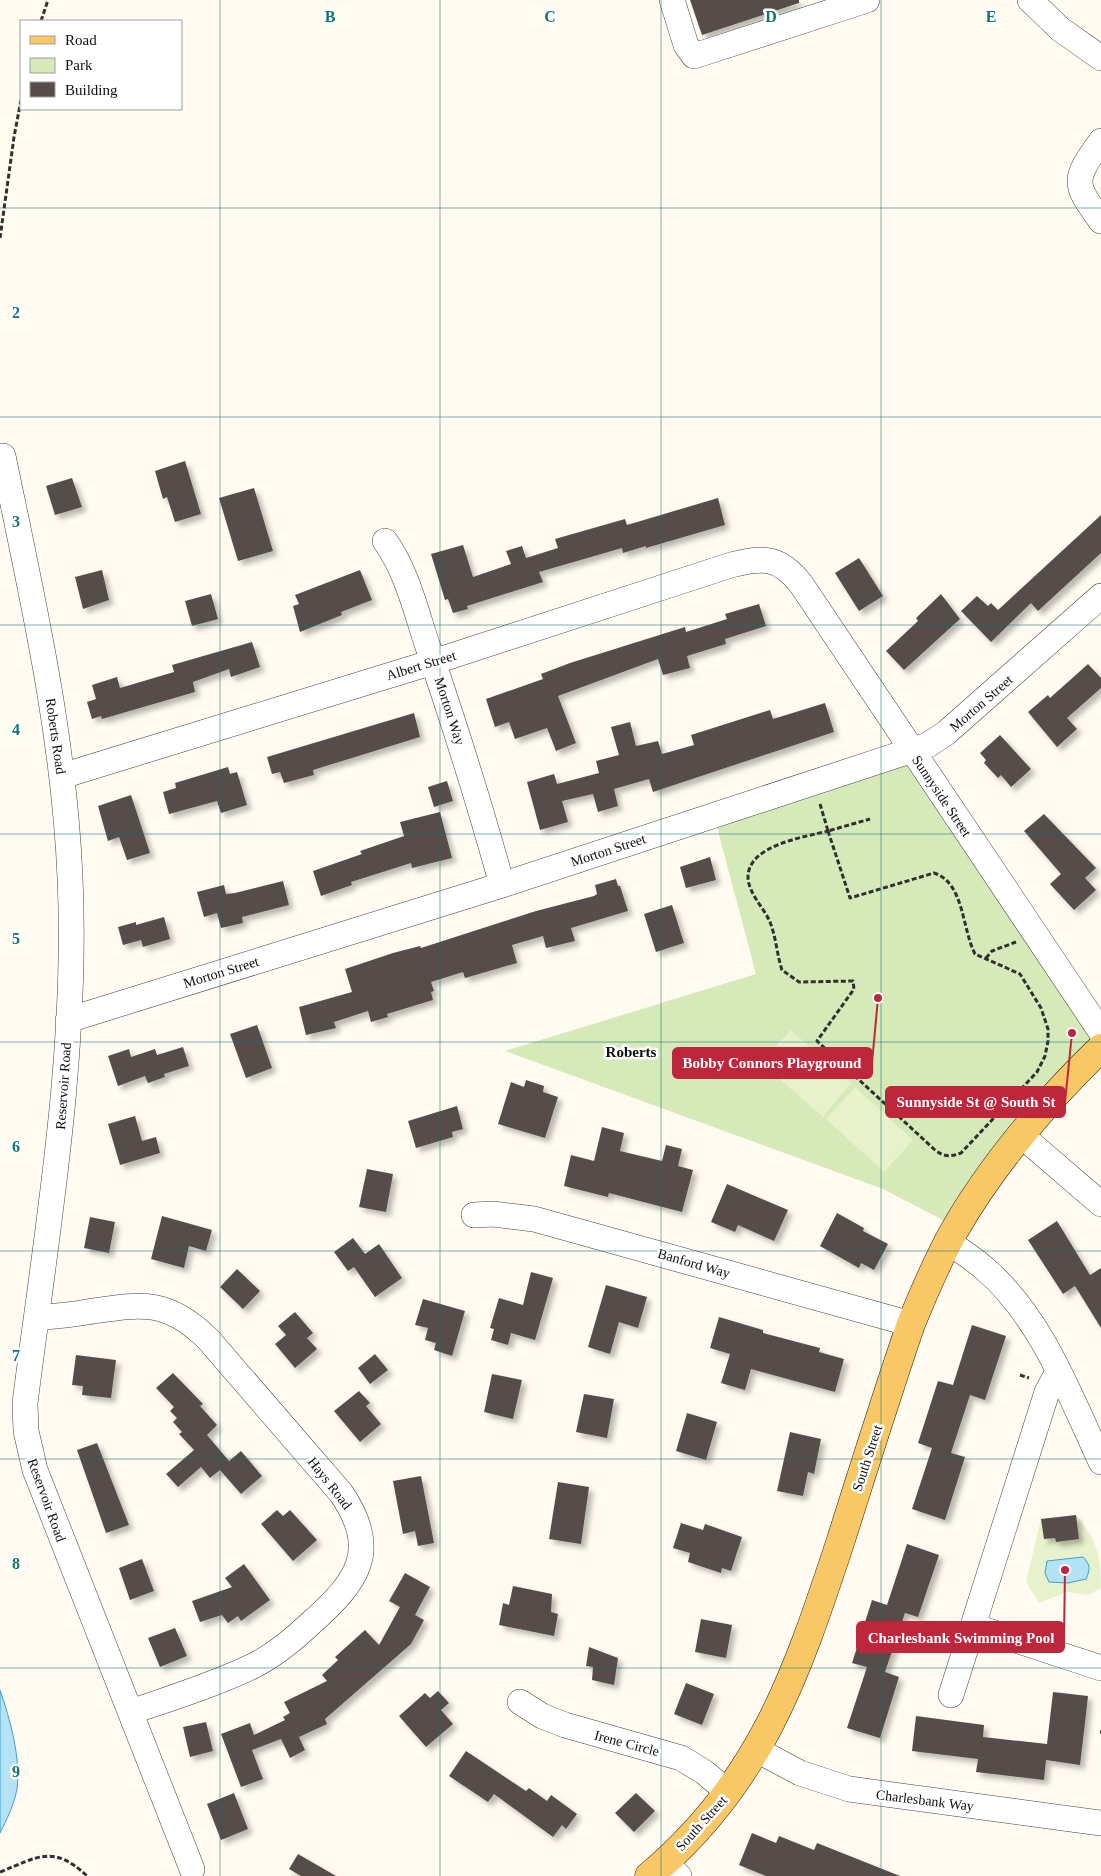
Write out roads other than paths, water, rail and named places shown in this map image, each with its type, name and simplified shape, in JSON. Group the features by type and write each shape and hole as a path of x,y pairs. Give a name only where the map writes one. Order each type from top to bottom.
{"main road":[{"name":"South Street","path":"664,1872 728,1792 757,1750 774,1720 802,1657 911,1324 928,1282 948,1242 976,1197 1022,1136 1101,1048"}],"street":[{"path":"672,0 686,45 694,56 867,0"},
{"path":"1030,0 1060,29 1101,58"},
{"path":"1101,141 1085,162 1079,183 1083,196 1101,221"},
{"name":"Roberts Road","path":"3,456 42,643 62,776 70,885 68,1020"},
{"name":"Morton Way","path":"385,541 393,552 406,584 455,726 502,885"},
{"name":"Albert Street","path":"62,776 433,662 731,565 757,559 780,564"},
{"name":"Sunnyside Street","path":"780,564 787,568 801,584 911,751 1101,1032"},
{"name":"Morton Street","path":"68,1020 502,885 928,745 946,733 1101,596"},
{"name":"Reservoir Road","path":"68,1020 57,1159 38,1318 25,1403 29,1450 38,1479 192,1869"},
{"path":"1022,1136 1101,1204"},
{"name":"Banford Way","path":"474,1215 494,1214 534,1218 911,1324"},
{"path":"948,1242 986,1269 1014,1298 1058,1372 1101,1461"},
{"name":"Hays Road","path":"38,1318 134,1305 160,1308 184,1318 208,1338 341,1493 352,1510 360,1533 360,1557 354,1576 348,1585 328,1608 280,1650 251,1667 131,1712"},
{"path":"951,1695 1047,1392 1058,1372"},
{"path":"973,1626 1101,1668"},
{"name":"Irene Circle","path":"520,1702 542,1716 580,1730 681,1758 704,1772 728,1792"},
{"name":"Charlesbank Way","path":"757,1750 800,1773 849,1789 1100,1819"}],"water":[{"path":"1083,1557 1089,1568 1086,1579 1068,1583 1049,1582 1045,1573 1047,1561"},
{"path":"0,1690 14,1739 18,1777 14,1801 0,1833"}],"place":[{"name":"Bobby Connors Playground","path":"878,998"},
{"name":"Sunnyside St @ South St","path":"1072,1033"},
{"name":"Charlesbank Swimming Pool","path":"1065,1570"}],"district":[{"name":"Roberts","path":"631,1052"}]}
